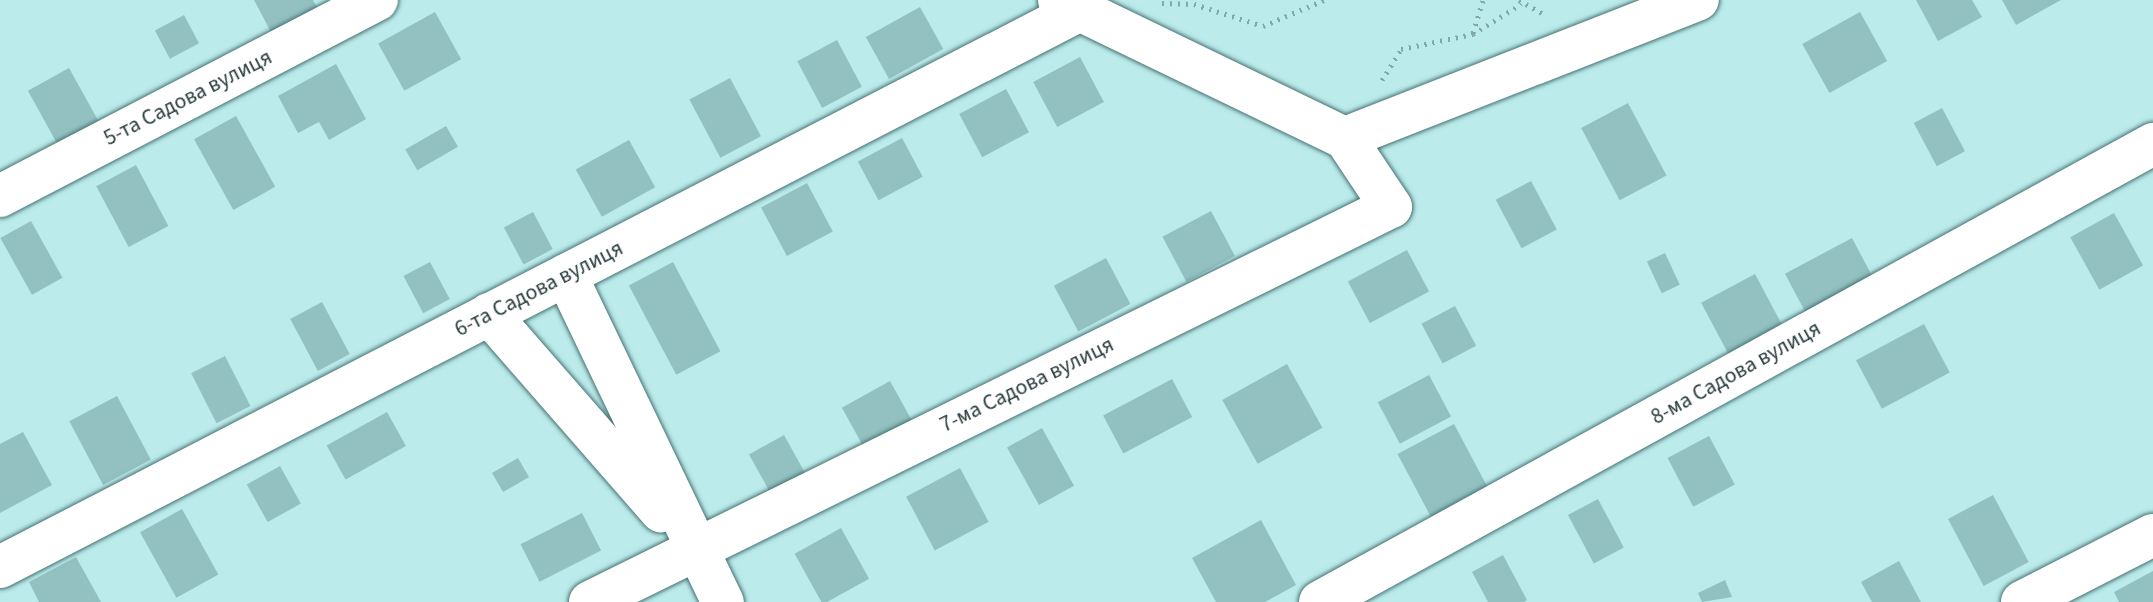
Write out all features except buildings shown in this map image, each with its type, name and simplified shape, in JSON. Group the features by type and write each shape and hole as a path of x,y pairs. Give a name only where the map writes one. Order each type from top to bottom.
{"street":[{"name":"5-та Садова вулиця","path":"0,196 377,0"},
{"path":"1069,6 1345,138 1698,0"},
{"name":"6-та Садова вулиця","path":"0,567 566,275 1069,6"},
{"name":"7-ма Садова вулиця","path":"590,602 693,548 1391,207 1345,138"},
{"name":"8-ма Садова вулиця","path":"1320,602 2153,144"},
{"path":"566,275 693,548 723,602"},
{"path":"489,314 693,548"},
{"path":"2022,602 2153,535"}],"path":[{"path":"1131,37 1162,2 1194,4 1263,26 1324,0"},
{"path":"1473,34 1483,0"},
{"path":"1377,87 1401,49 1473,34 1521,4"}]}
